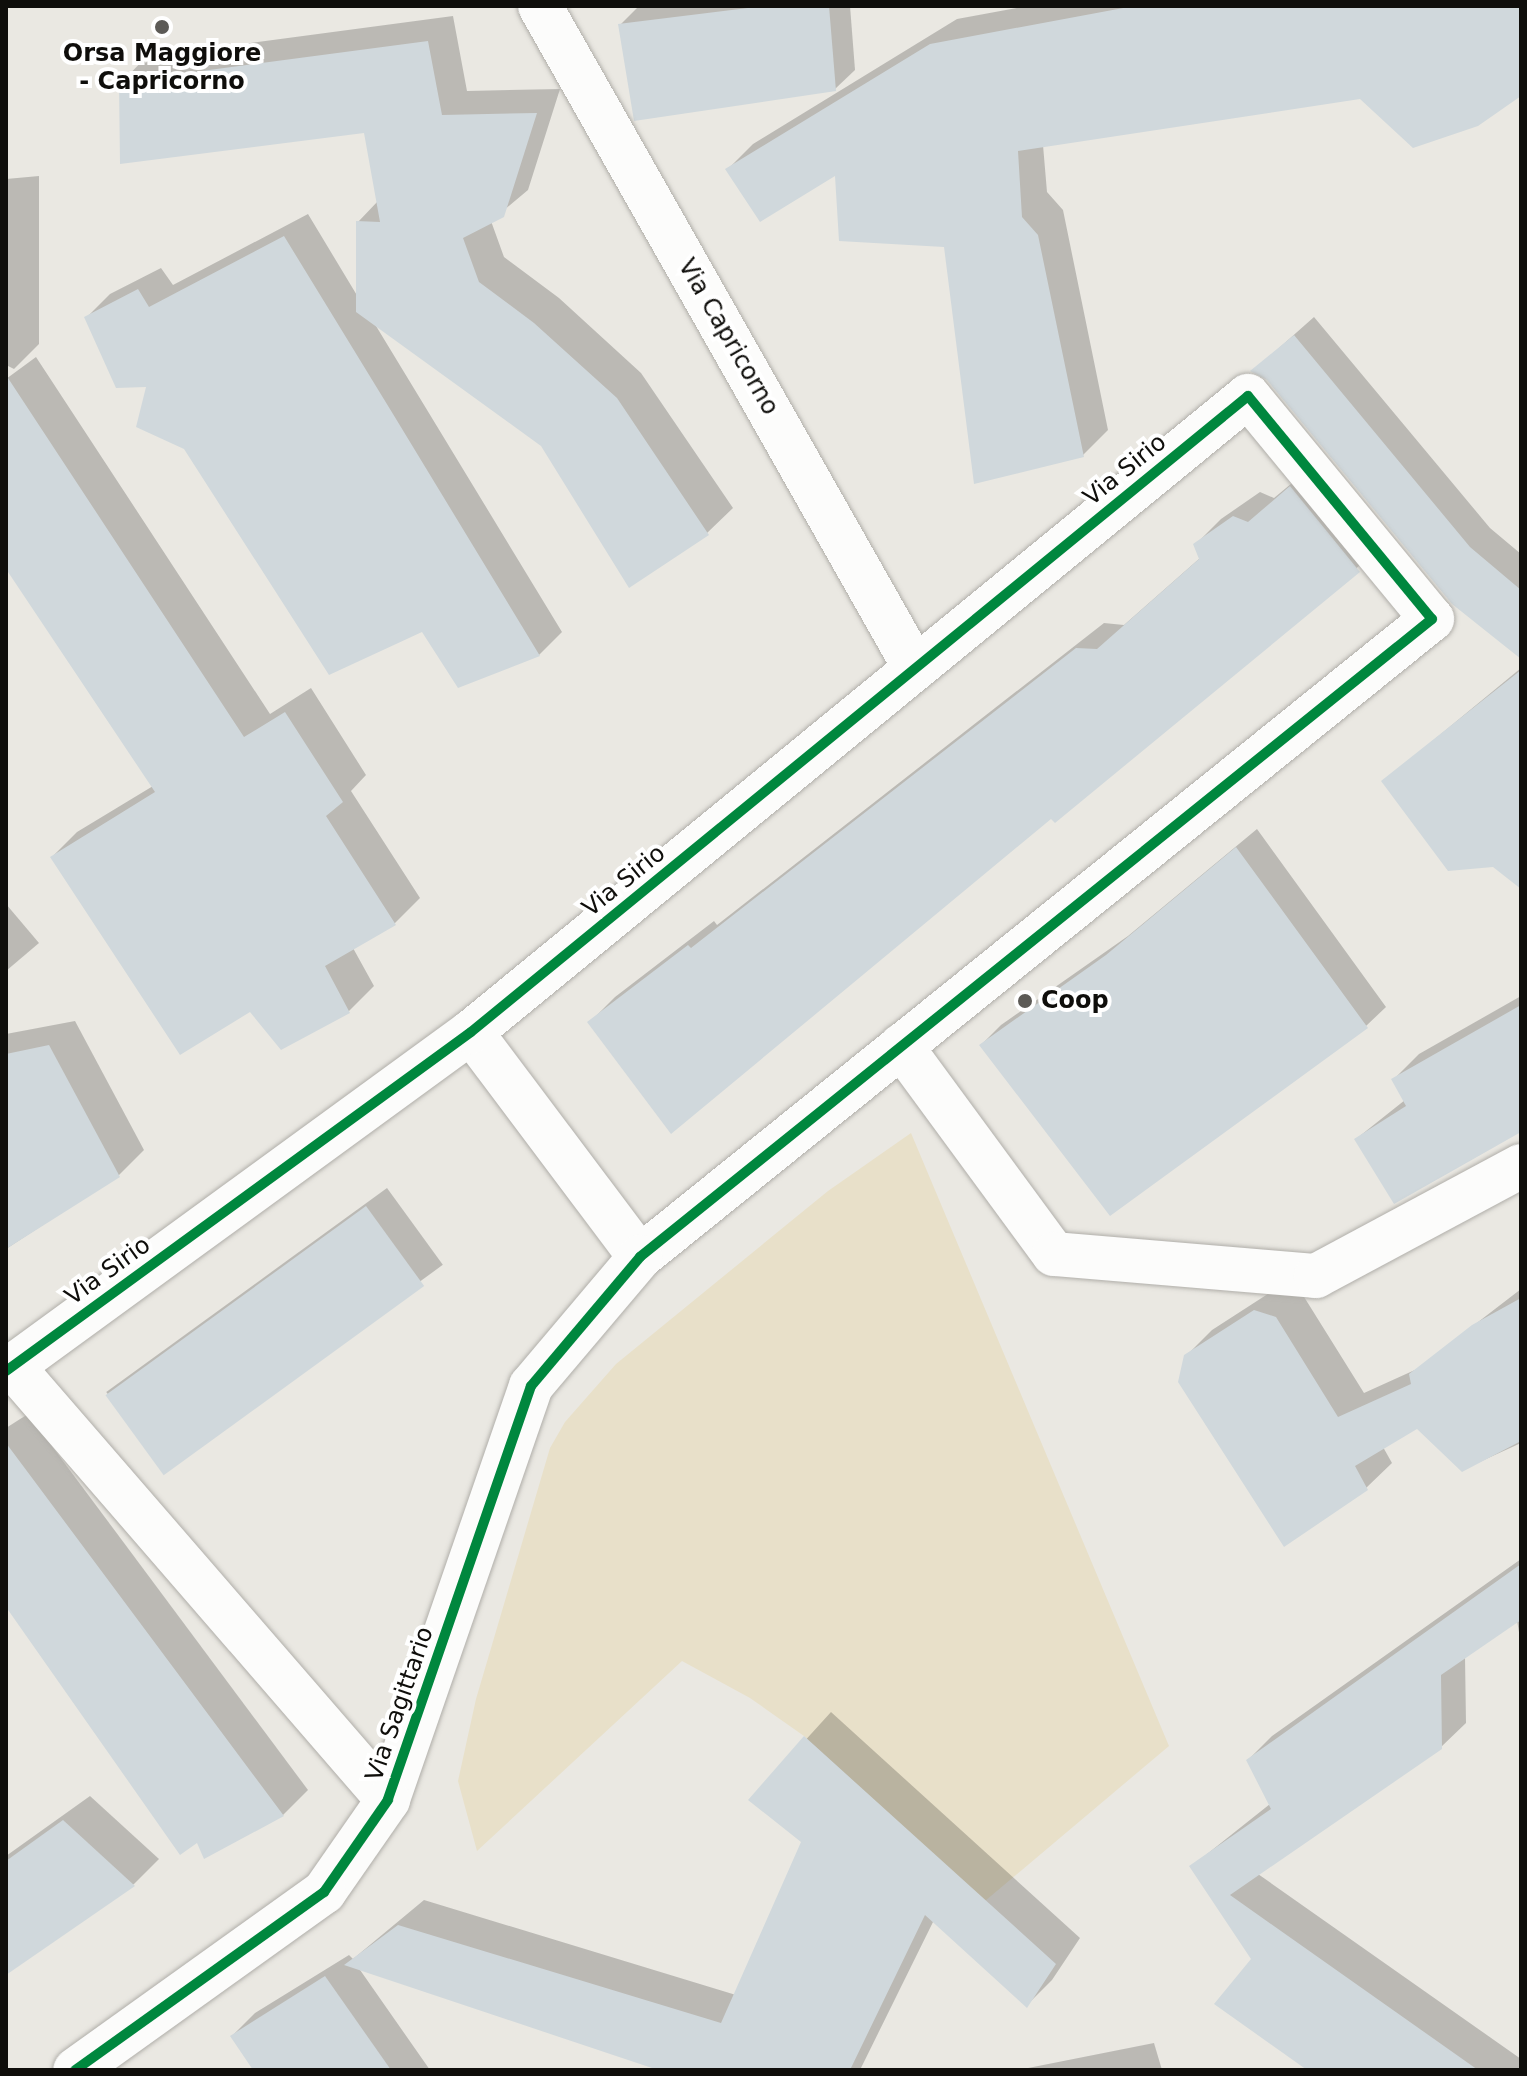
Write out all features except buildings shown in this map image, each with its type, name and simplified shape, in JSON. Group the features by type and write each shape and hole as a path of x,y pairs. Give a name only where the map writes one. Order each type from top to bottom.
{"street":[{"name":"Via Capricorno","path":"540,6 915,668"},
{"name":"Via Sirio","path":"9,1368 471,1032 1248,396"},
{"name":"Via Sagittario","path":"75,2070 324,1892 388,1800 531,1386 640,1257 1432,619 1248,396"},
{"path":"471,1032 640,1257"},
{"path":"901,1046 1054,1254 1316,1276 1521,1166"},
{"path":"9,1368 388,1800"}],"shaded area":[{"path":"911,1133 1169,1746 985,1901 804,1736 750,1698 682,1661 477,1851 458,1781 476,1699 550,1448 565,1422 616,1364 828,1191"}],"cycle path":[{"path":"6,1371 471,1032 1248,396 1432,619 640,1257 531,1386 388,1800 324,1892 75,2070"}],"place":[{"name":"Orsa Maggiore - Capricorno","path":"162,27"},
{"name":"Coop","path":"1025,1001"}]}
